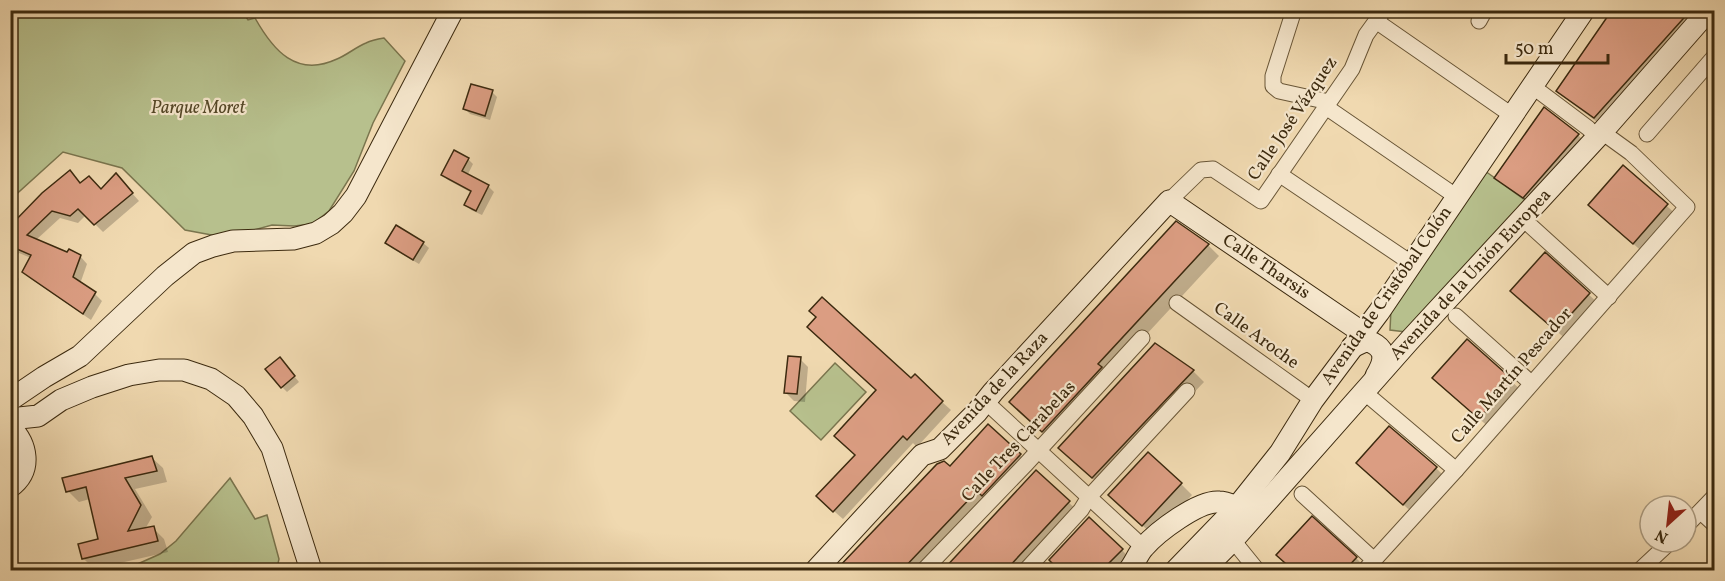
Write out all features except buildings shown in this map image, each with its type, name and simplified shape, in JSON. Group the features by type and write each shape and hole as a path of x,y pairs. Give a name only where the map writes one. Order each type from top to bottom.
{"main road":[{"path":"10,400 80,356 165,276 194,253 233,242 293,239 316,233 331,224 356,196 453,10"},
{"name":"Avenida de Cristóbal Colón","path":"1203,570 1227,532 1237,507 1280,453 1312,400 1379,312 1584,10"},
{"name":"Avenida de la Unión Europea","path":"1227,532 1369,387 1708,13"},
{"name":"Calle Tharsis","path":"1169,201 1358,340"},
{"name":"Avenida de la Raza","path":"816,570 922,455 940,449 986,402 1169,201"},
{"path":"1379,312 1379,326 1386,340 1394,344 1409,341"},
{"path":"1358,340 1373,343 1383,354 1382,365 1369,387"},
{"path":"10,419 38,416 62,400 129,375 159,370 184,370 211,379 236,396 253,416 272,448 311,570"},
{"path":"24,447 38,416"},
{"path":"10,427 19,436 24,447 26,461 22,474 10,487"},
{"path":"1129,570 1143,548 1182,515 1199,506 1218,501 1237,507"},
{"name":"Avenida de Cristóbal Colón","path":"1176,570 1227,532"}],"street":[{"path":"1294,10 1273,76 1273,86 1279,91 1327,105 1457,197"},
{"path":"1379,14 1513,116"},
{"name":"Calle José Vázquez","path":"1169,201 1201,170 1213,169 1261,201 1352,69 1366,35 1379,14"},
{"path":"1647,134 1714,57"},
{"path":"1532,86 1599,135"},
{"name":"Calle Martín Pescador","path":"1370,565 1688,207 1631,153 1599,135"},
{"path":"1279,174 1412,263"},
{"path":"1522,218 1609,297"},
{"name":"Calle Aroche","path":"1177,303 1312,400"},
{"path":"1456,316 1531,383"},
{"name":"Calle Tres Carabelas","path":"924,570 1142,338"},
{"path":"1369,387 1456,470"},
{"path":"1026,570 1081,510 1089,497 1187,392"},
{"path":"986,402 1143,548"},
{"path":"1302,494 1370,565"},
{"path":"1698,515 1714,497"},
{"path":"1701,512 1714,524"},
{"path":"1227,532 1257,570"},
{"path":"1640,570 1657,554"}],"green space":[{"name":"Parque Moret","path":"10,11 242,11 248,20 255,18 278,50 287,58 298,63 322,64 341,57 368,42 384,38 405,61 373,123 354,171 329,211 312,224 272,225 217,236 185,230 122,168 63,152 11,199"},
{"path":"1485,171 1526,200 1406,332 1390,330 1391,309"},
{"path":"835,363 866,392 821,440 790,411"},
{"path":"230,478 255,519 267,515 279,559 277,568 273,570 124,570 160,554 176,541"}]}
